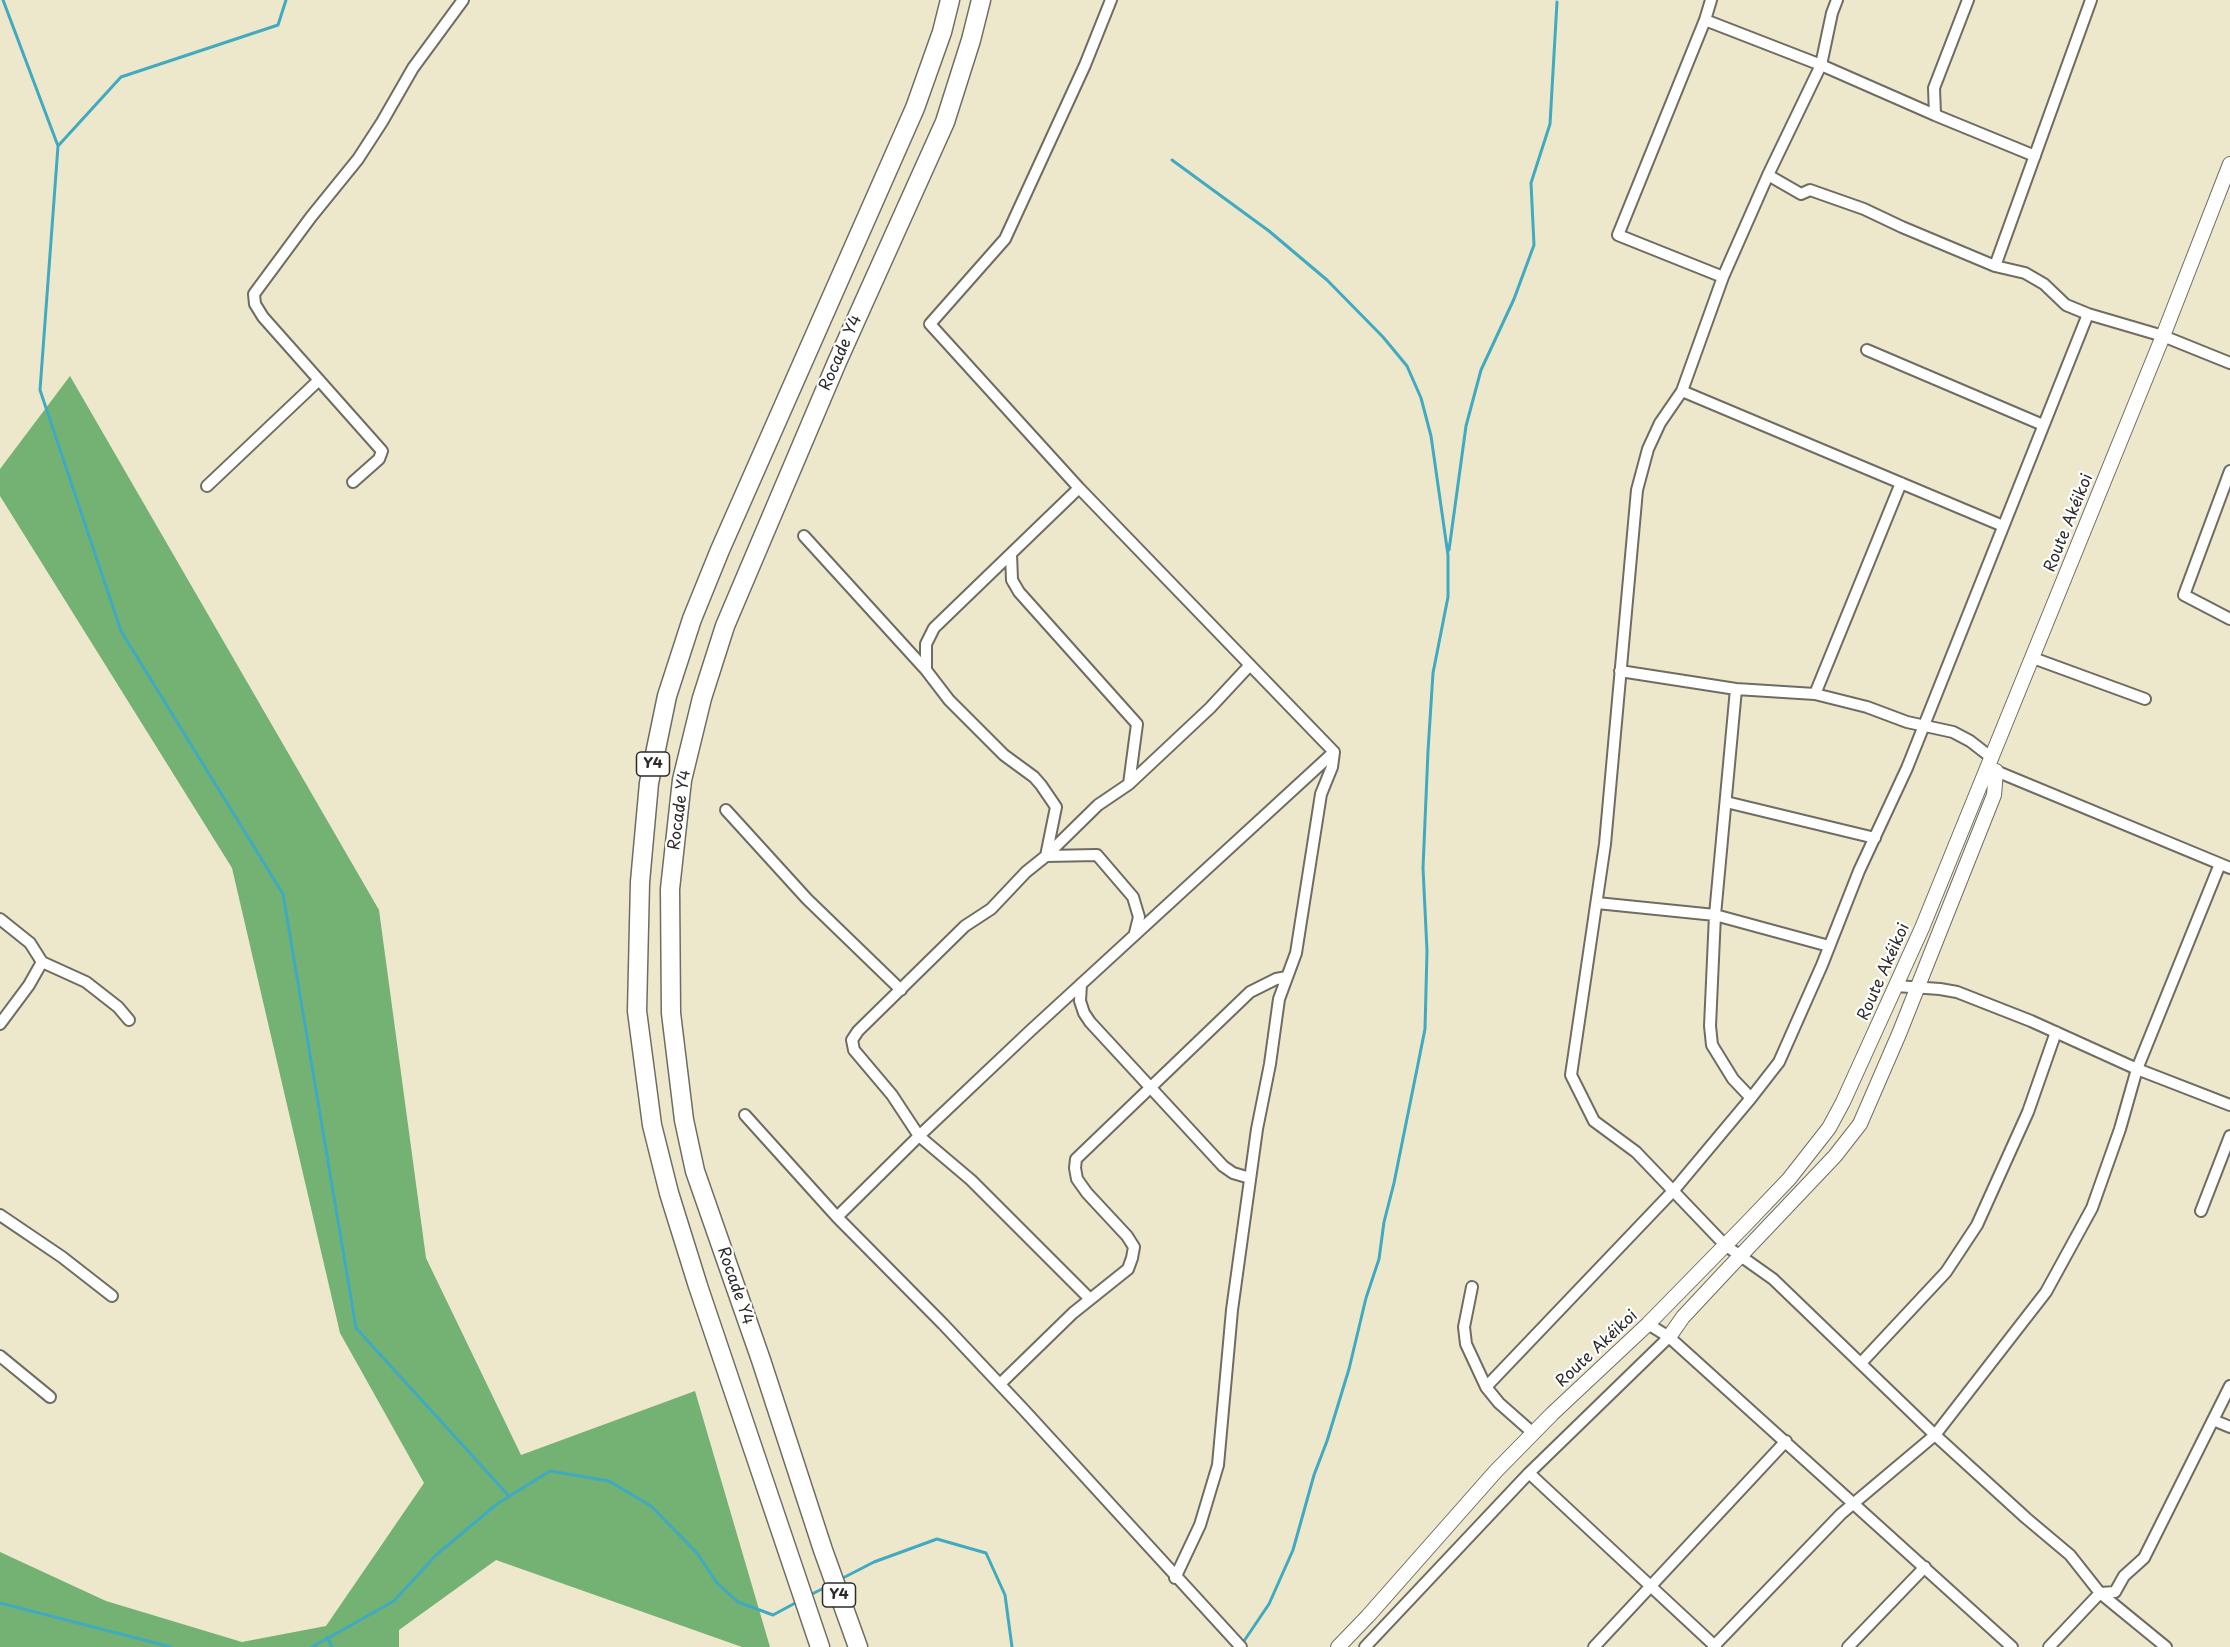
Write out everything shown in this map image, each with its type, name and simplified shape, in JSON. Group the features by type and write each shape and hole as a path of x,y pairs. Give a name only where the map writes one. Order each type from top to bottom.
{"highway":[{"name":"Rocade Y4","path":"820,1647 702,1297 669,1193 652,1125 637,1011 640,882 649,783 667,696 692,619 720,550 915,108 942,32 950,0"},
{"name":"Rocade Y4","path":"856,1643 695,1171 684,1120 671,1013 672,878 682,780 702,698 725,626 837,362 945,122 981,0"}],"street":[{"path":"353,482 379,459 382,452 263,317 255,303 254,294 311,217 358,159 413,68 463,0"},
{"path":"1111,0 1085,65 1005,239 930,324 1079,488 1334,752"},
{"path":"1711,0 1618,235 1723,277"},
{"path":"1837,0 1821,64 1723,277 1682,391 1660,423 1648,448 1637,490 1605,844 1571,1075 1594,1121 1636,1152 1725,1245 1773,1279 1935,1435 2070,1555 2100,1593 2166,1647"},
{"path":"1935,116 1934,88 1968,0"},
{"path":"1995,266 2091,0"},
{"path":"1705,20 1821,64 1935,116 2035,156"},
{"name":"Route Akéikoi","path":"1338,1647 1485,1483 1533,1433 1648,1324 1789,1179 1829,1128 1844,1102 1992,766 2033,657 2230,164"},
{"path":"1768,175 1801,194 1810,190 1864,209 1995,266 2025,273 2044,284 2066,305 2088,314 2163,336 2230,363"},
{"path":"1486,1387 1674,1190 1779,1062 1907,768 2088,314"},
{"path":"1867,350 2043,425"},
{"path":"207,486 319,380"},
{"path":"1682,391 2002,526"},
{"path":"2230,471 2184,596 2230,620"},
{"path":"1815,694 1901,483"},
{"path":"926,670 926,644 934,628 1079,488"},
{"path":"804,536 926,670 949,700 1004,755 1034,777 1056,807 1046,856"},
{"path":"1011,554 1012,580 1019,592 1137,724 1129,784"},
{"path":"2033,657 2145,699"},
{"path":"1090,1299 971,1180 919,1136 892,1095 854,1050 852,1041 858,1031 965,926 991,909 1026,872 1046,856 1098,805 1129,784 1209,708 1250,665"},
{"path":"1529,1473 1714,1646 1854,1502 1935,1435 2051,1283 2092,1208 2120,1129 2137,1069 2225,866 1992,766 1970,741 1953,732 1907,722 1867,707 1815,694 1736,689 1620,671"},
{"path":"1736,689 1715,915 1710,1026 1712,1045 1733,1079 1751,1098"},
{"path":"837,1217 919,1136 1334,752"},
{"path":"1175,1578 1200,1525 1218,1465 1232,1310 1250,1178 1279,999 1296,953 1322,794 1332,767 1334,752"},
{"name":"Route Akéikoi","path":"1669,1336 1683,1317 1835,1156 1860,1124 1917,989 1994,795 1992,766"},
{"path":"1726,802 1875,837"},
{"path":"726,810 807,899 901,990"},
{"path":"1046,856 1097,855 1133,897 1139,917 1136,933"},
{"path":"1597,903 1715,915 1829,946"},
{"path":"0,919 30,943 42,962 86,981 118,1007 129,1020"},
{"path":"0,1024 29,985 42,962"},
{"path":"1000,1384 1090,1299 1128,1269 1132,1258 1134,1247 1122,1229 1087,1193 1077,1179 1076,1159 1250,992 1276,979 1287,977"},
{"path":"1082,984 1080,1001 1084,1012 1151,1089 1223,1166 1233,1173 1250,1178"},
{"path":"1896,986 1940,989 1957,993 2056,1032 2137,1069 2230,1105"},
{"path":"1861,1363 1946,1272 1977,1225 2028,1112 2056,1032"},
{"path":"745,1115 837,1217 1000,1384 1235,1645"},
{"path":"2201,1211 2230,1136"},
{"path":"0,1215 62,1257 112,1296"},
{"path":"1472,1287 1464,1327 1466,1344 1486,1387 1499,1403 1533,1433"},
{"path":"1648,1324 1669,1336 2012,1647"},
{"path":"1365,1647 1529,1473 1669,1336"},
{"path":"0,1356 50,1396"},
{"path":"2049,1647 2100,1593 2115,1592 2124,1576 2144,1558 2230,1386"},
{"path":"2213,1420 2230,1427"},
{"path":"1594,1647 1785,1441"},
{"path":"1848,1647 1925,1567"}],"green space":[{"path":"70,376 379,910 426,1258 521,1455 695,1391 770,1647 742,1647 496,1560 399,1630 399,1647 0,1647 0,1552 106,1601 242,1642 326,1626 424,1483 340,1333 232,868 0,496 0,469"}],"waterway":[{"path":"3,0 58,146 40,390 121,631 283,894 356,1328 509,1496"},
{"path":"58,146 121,77 278,25 286,0"},
{"path":"1449,550 1466,426 1481,370 1514,299 1534,245 1531,183 1550,124 1557,2"},
{"path":"1172,160 1269,231 1327,280 1383,337 1407,366 1421,398 1431,436 1448,555 1448,597 1433,673 1428,751 1423,868 1427,951 1425,1029 1384,1222 1379,1259 1366,1298 1349,1369 1314,1475 1293,1550 1269,1604 1242,1644"},
{"path":"312,1647 394,1601 436,1555 497,1504 550,1471 609,1481 651,1506 697,1553 717,1583 738,1602 773,1615 799,1601"},
{"path":"839,1580 874,1562 937,1539 986,1553 1005,1595 1012,1647"},
{"path":"810,1595 828,1586"},
{"path":"0,1603 171,1647"},
{"path":"327,1637 332,1647"}]}
